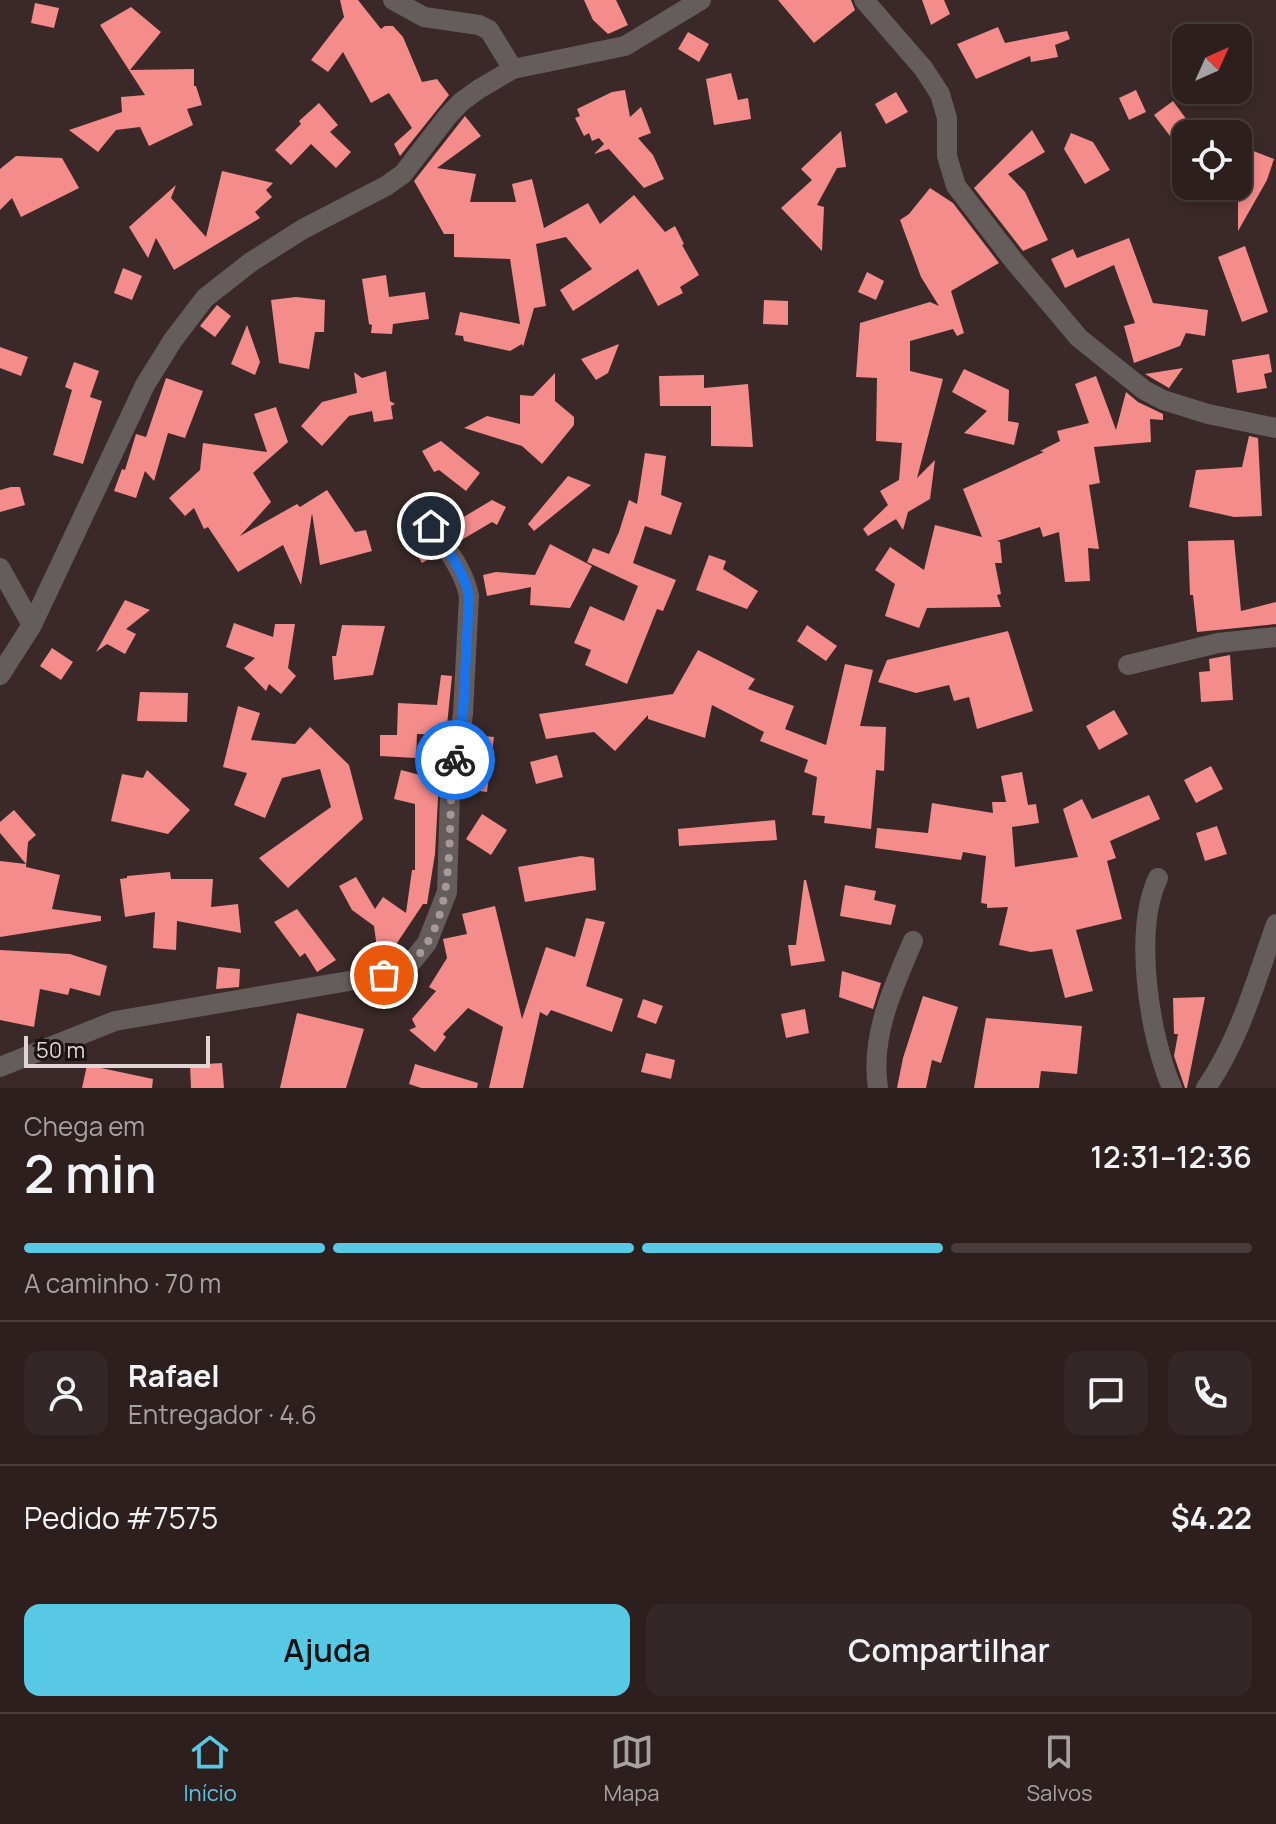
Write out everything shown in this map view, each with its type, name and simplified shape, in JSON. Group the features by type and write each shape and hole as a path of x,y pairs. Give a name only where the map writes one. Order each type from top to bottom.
{"street":[{"path":"393,0 424,17 479,25 489,30 513,69"},
{"path":"0,675 32,625 145,385 173,340 205,298 303,229 403,174 461,102 513,69 625,46 701,0"},
{"path":"864,0 923,68 940,94 947,118 947,156 956,186 1079,338 1144,390 1163,400 1208,414 1276,428"},
{"path":"0,1067 115,1021 384,975 410,964 427,943 447,892 450,793 463,714 469,596 457,564 431,526"},
{"path":"0,568 32,625"},
{"path":"1128,665 1218,643 1276,637"},
{"path":"1158,878 1150,895 1146,916 1148,991 1172,1088"},
{"path":"1206,1088 1223,1063 1244,1016 1276,924"},
{"path":"878,1088 876,1064 879,1038 893,989 913,941"}],"building":[{"path":"340,0 358,0 381,29 393,26 403,37 422,82 437,79 449,95 400,156 394,144 412,128 389,93 371,103 343,52 328,72 311,60 344,17"},
{"path":"584,0 616,0 628,25 608,34 593,20"},
{"path":"778,0 851,0 855,10 814,43"},
{"path":"922,0 944,0 950,14 931,25"},
{"path":"35,3 59,8 54,28 31,23"},
{"path":"131,7 161,32 130,70 194,69 194,86 202,105 187,109 193,125 149,146 140,127 116,130 98,152 69,130 122,112 121,97 145,95 100,25"},
{"path":"998,27 1005,43 1067,31 1070,39 1055,45 1058,57 1031,62 1030,56 976,79 957,44"},
{"path":"688,32 709,44 699,62 678,49"},
{"path":"731,73 738,100 748,98 751,119 714,125 706,79"},
{"path":"625,90 630,117 641,107 651,133 638,138 653,155 664,179 644,188 609,149 594,154 604,144 599,138 592,141 589,133 584,136 575,118 580,116 577,109 612,92"},
{"path":"1136,90 1146,112 1129,120 1119,98"},
{"path":"896,92 908,112 886,124 875,104"},
{"path":"1172,102 1187,120 1172,120 1172,139 1154,115"},
{"path":"319,103 338,125 330,132 351,152 336,168 311,144 291,165 275,150"},
{"path":"465,116 481,136 437,168 476,174 470,202 516,202 512,184 532,179 544,228 588,203 600,224 634,195 665,232 675,226 699,275 680,287 683,293 658,306 638,269 573,311 560,290 592,269 566,237 536,244 546,306 534,308 523,347 522,344 510,351 464,341 463,336 455,335 460,312 520,324 510,259 454,257 454,234 444,234 414,181"},
{"path":"1032,130 1045,152 1008,174 1025,192 1048,240 1023,251 974,188"},
{"path":"841,131 846,167 837,168 817,205 824,207 822,251 781,208 812,180 801,169"},
{"path":"1071,133 1093,142 1110,170 1085,184 1064,149"},
{"path":"1252,150 1274,159 1267,180 1238,231 1238,200 1252,200"},
{"path":"16,156 62,158 79,188 21,217 12,198 0,210 0,169"},
{"path":"222,171 273,183 266,190 272,197 255,212 260,218 174,270 156,238 148,258 129,227 176,185 171,198 206,237"},
{"path":"930,188 953,203 999,263 951,291 964,333 957,336 953,329 910,341 910,371 943,379 917,478 935,460 930,499 908,512 903,530 896,519 868,536 863,529 888,505 880,491 899,480 902,443 876,441 877,378 856,377 860,323 930,302 939,306 921,277 900,220 909,214"},
{"path":"1129,238 1153,303 1208,310 1205,336 1186,333 1180,346 1134,363 1124,326 1135,323 1114,265 1065,288 1051,259 1073,249 1077,258"},
{"path":"1245,246 1268,312 1242,322 1218,257"},
{"path":"123,268 142,276 132,300 114,293"},
{"path":"867,272 884,281 876,300 858,292"},
{"path":"386,275 389,297 425,292 429,319 393,324 392,334 371,333 362,279"},
{"path":"296,297 325,300 324,332 315,332 309,369 279,363 271,300"},
{"path":"764,300 788,301 788,325 763,324"},
{"path":"217,305 231,316 215,337 200,326"},
{"path":"247,325 260,362 255,375 231,364"},
{"path":"619,344 608,373 596,380 581,359"},
{"path":"0,347 28,357 21,376 0,368"},
{"path":"1269,354 1272,372 1264,374 1267,388 1237,393 1232,360"},
{"path":"74,362 99,371 90,397 102,401 83,464 53,455 72,390 65,387"},
{"path":"1183,368 1169,388 1145,374"},
{"path":"964,369 1009,390 1008,421 1019,423 1014,445 964,433 987,411 952,392"},
{"path":"386,371 390,401 395,404 391,406 393,419 374,422 372,411 349,416 322,446 301,426 322,402 357,393 354,372 362,378"},
{"path":"555,373 555,401 574,417 574,425 542,464 522,446 464,428 487,416 520,424 520,395 533,396"},
{"path":"704,375 704,388 748,384 753,447 711,446 711,406 660,406 659,376"},
{"path":"1096,376 1116,430 1126,392 1138,402 1163,414 1163,420 1150,419 1151,442 1094,447 1100,483 1089,485 1099,549 1088,548 1090,581 1065,582 1059,532 1043,537 1040,527 997,541 1000,542 1002,563 995,563 1001,607 927,608 919,628 885,616 895,584 875,570 890,547 924,570 935,525 982,537 963,489 1044,452 1040,451 1060,441 1057,431 1089,423 1075,384"},
{"path":"166,378 203,391 185,438 168,433 154,481 145,471 136,498 114,491 122,469 125,470 136,434 146,437"},
{"path":"276,407 288,442 253,473 271,502 240,536 297,504 300,507 327,490 355,532 366,530 372,551 320,565 312,513 301,585 283,545 238,572 208,527 204,529 194,508 185,516 169,498 200,470 203,443 267,452 254,414"},
{"path":"1249,436 1258,438 1262,516 1234,517 1189,507 1196,470 1242,467"},
{"path":"441,441 480,473 466,491 439,470 434,472 422,451"},
{"path":"645,453 666,456 661,495 682,503 671,535 645,526 633,563 676,580 663,611 657,609 627,684 585,665 591,650 574,643 590,606 624,621 638,586 587,562 593,548 609,554 629,500 637,504"},
{"path":"568,476 591,485 534,531 528,524"},
{"path":"20,487 25,505 0,512 0,490"},
{"path":"492,500 506,507 497,525 492,522 458,542 447,527"},
{"path":"425,540 436,555 422,563 413,548"},
{"path":"1234,540 1241,611 1276,602 1276,624 1197,632 1193,595 1190,595 1188,541"},
{"path":"550,544 592,566 570,608 530,605 531,587 487,596 483,575 496,572 535,575"},
{"path":"709,555 726,561 723,569 758,591 747,609 696,590"},
{"path":"125,600 150,610 126,629 136,634 125,654 107,644 96,652"},
{"path":"234,623 273,637 275,624 295,624 288,668 296,676 281,694 269,684 266,691 244,668 255,658 226,647"},
{"path":"342,625 385,626 373,675 334,680 332,656 336,656"},
{"path":"807,625 837,646 826,661 797,641"},
{"path":"1008,631 1033,711 977,729 969,697 954,701 949,685 916,693 878,682 887,660"},
{"path":"52,648 73,662 61,680 40,666"},
{"path":"698,650 755,679 748,689 794,706 785,729 826,745 845,664 873,670 860,726 886,727 884,771 876,770 871,829 824,823 825,816 812,815 817,777 804,772 808,760 760,741 764,732 712,705 705,738 648,719 648,715 615,751 594,732 546,739 539,714 673,694"},
{"path":"1230,655 1233,700 1201,702 1199,672 1210,671 1209,659"},
{"path":"441,675 452,676 446,735 417,734 416,758 380,756 380,735 397,735 398,703 437,705"},
{"path":"140,692 188,693 187,722 137,721"},
{"path":"238,706 260,713 251,740 295,744 310,727 349,765 363,819 288,888 259,858 331,807 320,769 282,778 265,818 234,805 247,773 223,767"},
{"path":"1114,710 1128,734 1099,750 1086,726"},
{"path":"473,735 494,737 487,792 464,789"},
{"path":"557,755 563,777 536,784 530,762"},
{"path":"1211,766 1223,789 1196,803 1184,780"},
{"path":"147,770 190,810 168,834 111,821 122,774 143,778"},
{"path":"401,770 439,780 435,854 427,904 423,904 385,961 379,963 374,926 352,910 339,886 356,877 375,909 383,897 406,913 412,870 415,870 415,804 394,799"},
{"path":"1022,772 1028,805 1036,804 1039,823 1012,827 1015,867 1078,857 1063,809 1082,799 1092,819 1149,795 1160,819 1110,841 1116,858 1107,861 1122,919 1076,930 1093,991 1065,998 1052,949 1031,952 999,945 1008,907 987,908 987,904 981,903 986,856 963,852 961,860 875,848 877,828 928,833 932,803 993,813 992,802 1006,802 1001,776"},
{"path":"14,810 36,835 28,842 26,867 60,875 52,909 101,916 101,921 0,937 0,861 26,864 0,833 0,822"},
{"path":"482,814 507,830 491,855 466,839"},
{"path":"775,820 777,840 679,846 678,829"},
{"path":"1217,826 1227,854 1205,861 1196,833"},
{"path":"581,856 594,858 596,890 525,902 518,867"},
{"path":"170,872 171,879 213,879 211,907 238,904 241,933 177,921 176,950 153,948 155,912 125,917 120,879"},
{"path":"804,880 825,961 791,966 788,945 796,945"},
{"path":"845,885 876,891 874,900 896,905 891,925 840,916"},
{"path":"495,906 522,1019 546,947 575,957 586,918 605,922 586,986 623,999 612,1032 551,1010 547,1016 540,1012 523,1088 489,1088 503,1027 468,1008 443,1034 446,1037 435,1052 409,1030 416,1027 412,1019 436,991 429,987 447,958 443,939 467,934 462,914"},
{"path":"297,909 336,960 317,972 305,953 300,957 274,922"},
{"path":"0,950 70,954 107,966 100,996 70,988 68,995 40,989 34,1027 0,1020"},
{"path":"218,967 240,969 239,987 216,989"},
{"path":"842,971 881,983 873,1009 839,997"},
{"path":"923,996 958,1007 941,1063 932,1060 926,1088 897,1088 903,1058"},
{"path":"1205,997 1185,1088 1174,1056 1178,1034 1174,1034 1173,998"},
{"path":"643,999 663,1006 656,1024 637,1017"},
{"path":"805,1009 809,1033 786,1038 781,1014"},
{"path":"297,1013 364,1029 346,1088 280,1088"},
{"path":"986,1018 1082,1026 1077,1074 1041,1071 1039,1088 974,1088"},
{"path":"646,1053 675,1060 671,1079 641,1072"},
{"path":"222,1063 224,1088 191,1088 190,1065"},
{"path":"415,1064 478,1083 477,1088 421,1088 409,1084"},
{"path":"87,1065 153,1079 152,1088 82,1088"}],"way so far":[{"path":"384,975 410,964 427,943 447,892 450,793 455,760"}],"route":[{"path":"431,526 457,564 469,596 466,685 455,760"}]}
